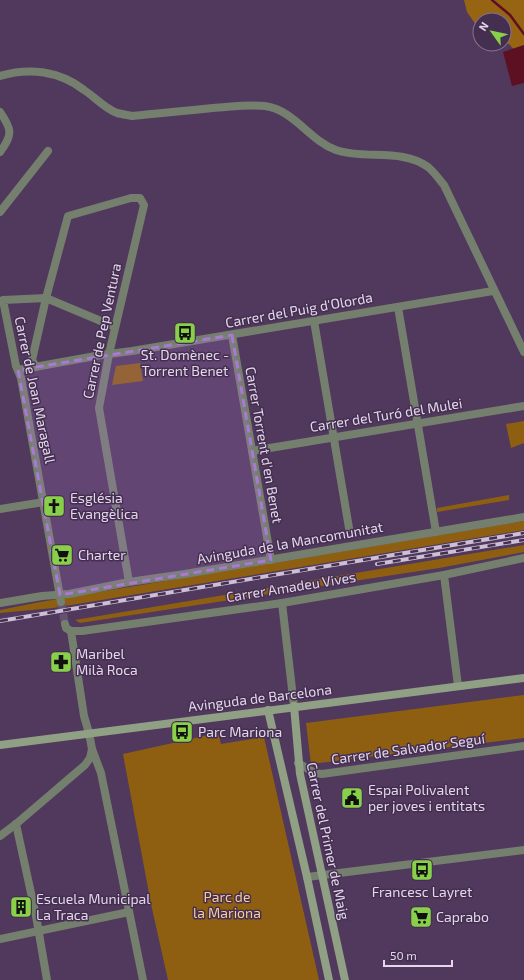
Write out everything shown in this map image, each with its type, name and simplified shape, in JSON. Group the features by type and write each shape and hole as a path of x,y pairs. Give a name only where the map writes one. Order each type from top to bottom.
{"street":[{"path":"0,76 28,72 53,74 75,83 117,113 132,116 246,106 265,106 273,108 290,117 320,142 336,150 367,155 400,157 419,162 428,167 444,185 524,352"},
{"path":"0,152 7,143 10,130 10,127 1,113"},
{"path":"0,212 48,151"},
{"name":"Carrer de Pep Ventura","path":"46,298 68,216 135,198 141,199 144,205 109,354 99,408 129,582"},
{"name":"Carrer del Puig d'Olorda","path":"18,370 494,291"},
{"path":"36,367 32,360 46,298"},
{"name":"Carrer de Joan Maragall","path":"60,598 21,378 16,366 3,300 46,298 115,327"},
{"path":"398,307 436,532"},
{"path":"314,320 349,528"},
{"name":"Carrer Torrent d'en Benet","path":"232,335 271,560"},
{"name":"Carrer del Turó del Mulei","path":"252,451 524,406"},
{"path":"0,509 44,502"},
{"name":"Avinguda de la Mancomunitat","path":"0,603 42,596 60,598 129,582 271,560 524,517"},
{"name":"Carrer Amadeu Vives","path":"71,631 282,603 444,575 524,558"},
{"path":"444,575 458,686"},
{"path":"282,603 294,706"},
{"path":"65,624 66,628 71,631 84,716 92,748 101,773 143,980"},
{"name":"Avinguda de Barcelona","path":"0,745 294,706 524,678"},
{"name":"Carrer del Primer de Maig","path":"294,706 300,774 345,980"},
{"name":"Carrer del Primer de Maig","path":"268,710 307,877 329,980"},
{"name":"Carrer de Salvador Seguí","path":"298,763 315,773 322,774 524,746"},
{"path":"0,836 85,765 90,758 92,748"},
{"path":"16,824 39,932 47,980"},
{"path":"307,877 524,850"},
{"path":"0,939 129,912"}],"highlighted area":[{"path":"232,335 271,560 60,595 18,370"}],"green space":[{"path":"140,363 143,381 112,385 116,366"},
{"path":"524,421 524,443 511,448 506,424"},
{"path":"509,495 509,500 437,512 437,508"},
{"path":"524,521 524,530 53,608 0,613 0,610 40,602"},
{"path":"524,545 524,552 439,568 80,623 75,620"},
{"path":"524,695 524,738 311,764 306,723"},
{"name":"Parc de la Mariona","path":"218,733 221,744 264,737 319,980 168,980 151,904 123,754"}],"shaded area":[{"path":"464,0 524,0 524,62 512,47 512,12 472,12 472,19 467,12"},
{"path":"524,45 524,83 512,86 503,52 512,52 512,49"}],"waterway":[{"path":"492,0 510,15 524,34"}],"tunnel":[{"path":"61,602 65,624"}],"railway":[{"path":"0,621 524,533"},
{"path":"377,564 524,540"}],"place":[{"name":"St. Domènec - Torrent Benet","path":"185,333"},
{"name":"Església Evangèlica","path":"54,506"},
{"name":"Charter","path":"62,555"},
{"name":"Maribel Milà Roca","path":"61,662"},
{"name":"Parc Mariona","path":"182,732"},
{"name":"Espai Polivalent per joves i entitats","path":"352,798"},
{"name":"Francesc Layret","path":"422,870"},
{"name":"Escuela Municipal La Traca","path":"21,907"},
{"name":"Caprabo","path":"421,917"}]}
